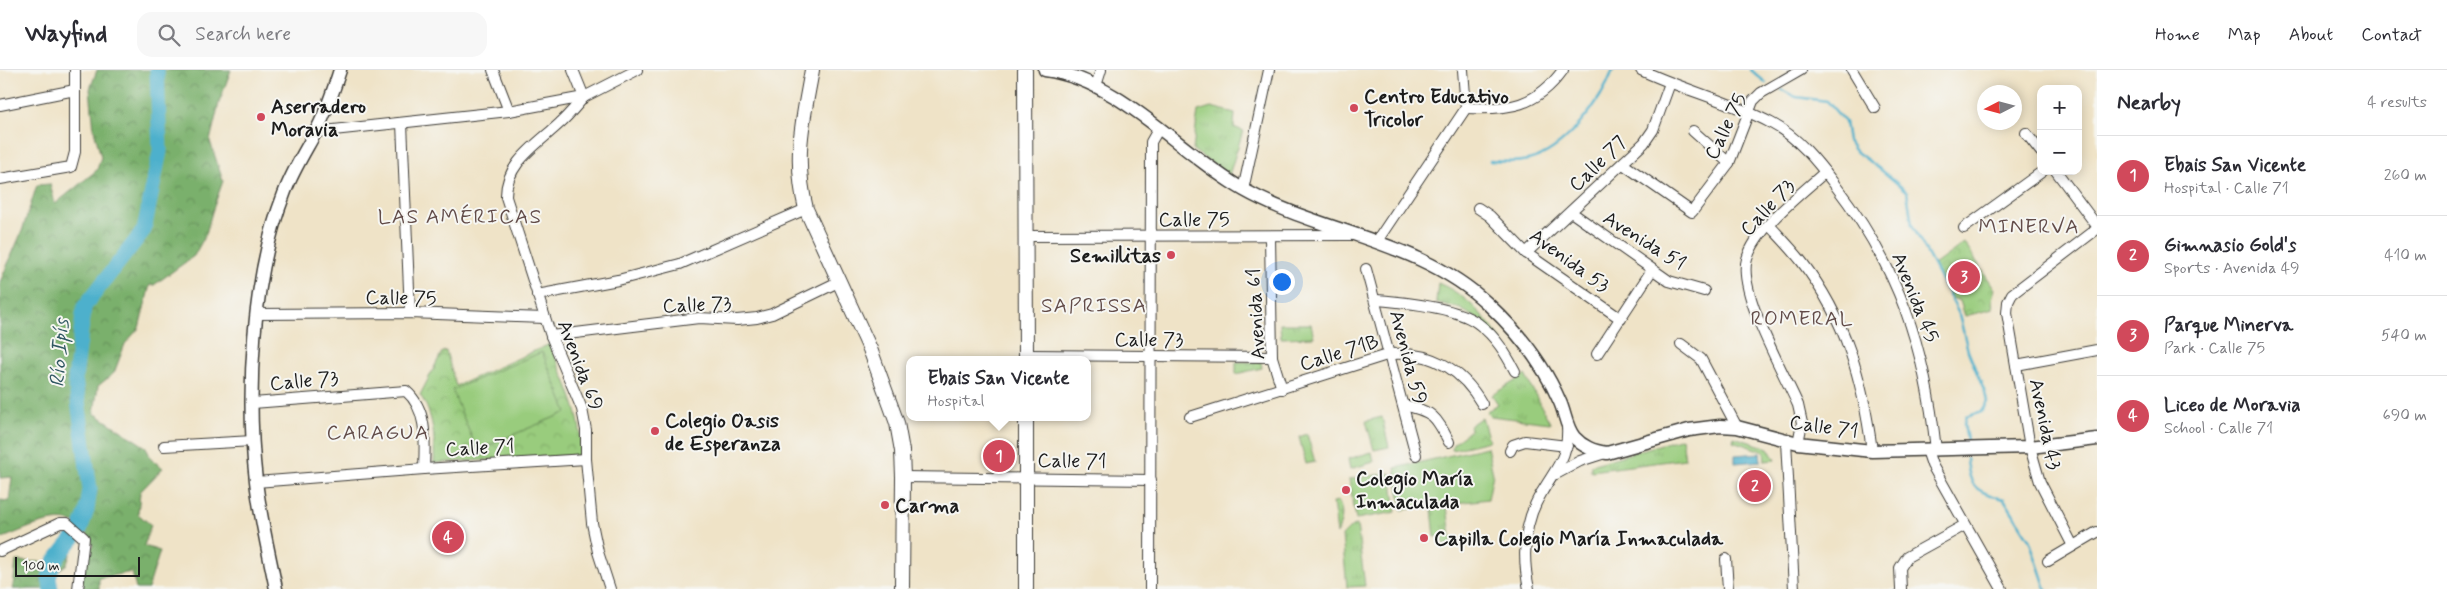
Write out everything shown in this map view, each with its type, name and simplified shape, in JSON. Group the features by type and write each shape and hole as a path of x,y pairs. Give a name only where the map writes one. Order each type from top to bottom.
{"main road":[{"path":"812,70 798,162 800,186 806,209 870,349 892,405 902,450 902,589"},
{"path":"1025,70 1026,356"},
{"path":"1026,421 1026,589"}],"street":[{"path":"0,178 71,167 75,152 76,70"},
{"path":"276,589 256,482 253,441 256,314 271,237 284,194 304,150 315,132 340,70"},
{"path":"493,70 509,110"},
{"path":"574,70 584,97"},
{"path":"315,132 509,110 584,97 637,70"},
{"path":"1045,70 1060,72 1110,92 1159,128 1179,146 1243,190 1293,214 1377,241 1430,264 1466,285 1488,304 1534,356 1560,403 1573,436 1582,445 1594,451 1607,453"},
{"path":"1096,86 1101,70"},
{"path":"1243,190 1269,70"},
{"path":"1377,241 1466,108 1463,70"},
{"path":"1466,108 1510,108 1529,102 1545,91 1563,70"},
{"name":"Avenida 45","path":"1641,70 1670,84 1749,113 1771,123 1792,136 1810,152 1856,212 1874,241 1904,302 1922,358 1930,400 1932,465 2002,589"},
{"name":"Calle 75","path":"1623,164 1692,212 1729,163 1753,101 1761,93 1801,70"},
{"path":"1852,70 1875,108"},
{"name":"Calle 77","path":"1526,253 1623,164 1653,130 1670,84"},
{"path":"0,105 75,90"},
{"name":"Avenida 69","path":"584,97 562,122 518,161 511,172 506,186 509,206 544,318 582,409 586,430 586,459 592,524 598,552 610,589"},
{"path":"402,123 410,313"},
{"path":"1150,589 1152,142 1159,128"},
{"path":"1693,131 1729,163"},
{"path":"2026,133 2037,147"},
{"name":"Calle 73","path":"1792,442 1802,423 1798,405 1749,296 1744,270 1752,247 1769,225 1825,172"},
{"path":"1964,228 2037,175"},
{"path":"2059,175 2097,228"},
{"name":"Avenida 53","path":"1478,208 1490,216 1526,253 1621,318"},
{"path":"537,295 618,280 680,264 806,209"},
{"name":"Avenida 51","path":"1571,212 1669,281 1704,291"},
{"path":"1769,225 1803,263 1830,306 1851,352 1865,400 1872,451"},
{"name":"Avenida 43","path":"2073,546 2046,496 2030,447 2007,313 2008,302 2020,287 2097,228"},
{"name":"Calle 75","path":"1026,236 1361,235"},
{"name":"Avenida 61","path":"1270,236 1272,357 1282,389"},
{"name":"Avenida 59","path":"1366,269 1376,300 1416,455"},
{"path":"1597,354 1652,270"},
{"name":"Calle 73","path":"551,336 699,318 737,320 758,318 772,314 838,282"},
{"path":"1376,300 1446,310 1479,323 1503,349 1515,371"},
{"name":"Calle 75","path":"256,314 410,313 544,318"},
{"path":"1681,344 1701,359 1737,427"},
{"path":"2016,365 2097,350"},
{"name":"Calle 71B","path":"1190,417 1390,354 1418,354 1445,364 1467,381 1482,404"},
{"name":"Calle 73","path":"1091,357 1272,357"},
{"name":"Calle 73","path":"253,403 387,390 406,391 415,399 422,416 425,438 424,468"},
{"path":"1403,405 1432,413 1438,419 1449,442"},
{"path":"1529,589 1525,553 1527,531 1542,491 1555,474 1567,446 1567,424"},
{"name":"Calle 71","path":"1555,474 1580,461 1705,427 1737,427 1792,442 1872,451 2030,447 2097,440"},
{"path":"164,446 253,441"},
{"path":"1510,451 1513,445 1525,441 1567,446"},
{"path":"1792,442 1794,589"},
{"name":"Calle 71","path":"256,482 424,468 586,459"},
{"name":"Calle 71","path":"903,478 1151,480"},
{"path":"0,551 60,523 67,523 82,535 84,548 78,589"},
{"path":"1902,589 1900,568 1907,557 1965,525"},
{"path":"2048,561 2097,532"},
{"path":"1726,558 1728,589"}],"green space":[{"path":"97,70 231,70 219,103 210,141 223,181 206,234 194,256 154,285 150,285 139,328 125,344 114,373 98,386 94,413 146,447 151,459 163,468 140,492 138,514 151,525 144,546 160,551 148,589 136,589 132,572 99,578 99,589 82,589 83,567 93,545 83,528 74,523 53,521 42,523 0,539 0,500 9,501 12,477 0,478 0,282 22,231 37,185 50,184 55,204 97,170 101,157 94,130 90,89"},
{"path":"1211,107 1235,113 1234,127 1243,131 1229,175 1193,150 1198,111"},
{"path":"1964,243 1995,289 1992,299 1993,309 1965,316 1960,301 1952,298 1934,265"},
{"path":"1438,283 1463,297 1484,317 1517,364 1517,368 1482,322 1461,309 1436,302"},
{"path":"1280,324 1311,324 1314,337 1281,338"},
{"path":"550,344 576,412 581,441 580,455 434,463 433,428 425,403 420,395 442,352 446,351 456,386"},
{"path":"542,352 567,412 477,450 452,390"},
{"path":"1236,362 1261,362 1262,368 1236,374"},
{"path":"1525,375 1550,423 1490,416 1486,412 1498,404 1492,395"},
{"path":"1382,417 1389,447 1374,450 1366,421"},
{"path":"1482,417 1489,441 1452,450 1453,444 1471,430 1469,426"},
{"path":"1307,434 1315,462 1306,464 1299,437"},
{"path":"1734,437 1768,448 1775,460 1765,461 1764,452 1733,441"},
{"path":"1682,438 1685,459 1591,471 1591,465"},
{"path":"1487,447 1493,474 1488,499 1402,510 1395,468"},
{"path":"1372,452 1374,462 1350,469 1348,459"},
{"path":"1391,473 1396,512 1356,519 1349,479"},
{"path":"1338,501 1342,513 1337,534 1333,502"},
{"path":"1447,507 1452,544 1444,545 1441,536 1435,537 1432,509"},
{"path":"1357,525 1365,586 1347,587 1342,536 1352,526"},
{"path":"71,552 67,564 53,574 51,589 13,589 16,561 43,562"}],"water":[{"path":"1760,453 1761,461 1735,463 1735,455"}],"waterway":[{"name":"Río Ipís","path":"51,589 49,578 54,562 80,530 87,510 90,489 75,379 84,307 144,230 160,151 157,70"},
{"path":"1490,161 1514,162 1528,160 1555,147 1580,124 1600,96 1613,70"},
{"path":"1751,70 1766,83"},
{"path":"1782,90 1796,97 1827,101 1845,122 1848,141 1854,150 1907,192 1912,225 1959,314 1968,351 1985,393 1987,402 1981,412 1966,417 1964,424 1967,441"},
{"path":"1967,458 1972,482 1981,491 2004,499 2029,539 2046,589"}],"place":[{"name":"Centro Educativo Tricolor","path":"1354,108"},
{"name":"Aserradero Moravia","path":"261,117"},
{"name":"Semillitas","path":"1171,255"},
{"name":"Parque Minerva","path":"1964,277"},
{"name":"Colegio Oasis de Esperanza","path":"655,431"},
{"name":"Ebais San Vicente","path":"999,456"},
{"name":"Gimnasio Gold's","path":"1755,486"},
{"name":"Colegio María Inmaculada","path":"1346,490"},
{"name":"Carma","path":"885,505"},
{"name":"Liceo de Moravia","path":"448,537"},
{"name":"Capilla Colegio María Inmaculada","path":"1424,538"}],"district":[{"name":"LAS AMÉRICAS","path":"460,216"},
{"name":"MINERVA","path":"2029,226"},
{"name":"SAPRISSA","path":"1094,305"},
{"name":"ROMERAL","path":"1802,318"},
{"name":"CARAGUA","path":"378,432"}]}
